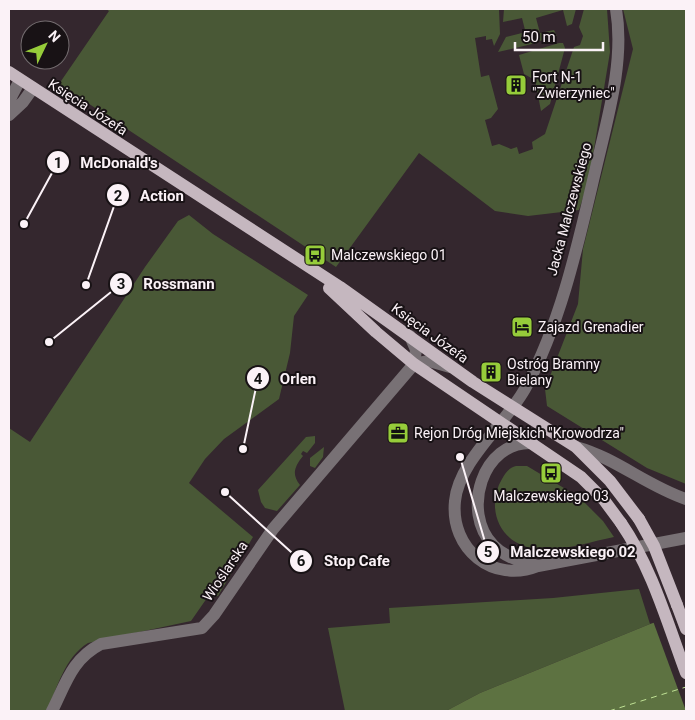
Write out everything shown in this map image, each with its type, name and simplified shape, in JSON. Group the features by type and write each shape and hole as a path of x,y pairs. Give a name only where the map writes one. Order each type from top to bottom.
{"main road":[{"name":"Księcia Józefa","path":"9,72 303,264 514,409 576,447"},
{"name":"Księcia Józefa","path":"303,264 376,332 414,364 581,477 604,500 638,549 652,580 686,673"},
{"path":"576,447 610,481 639,519 657,554 686,629"}],"street":[{"name":"Jacka Malczewskiego","path":"514,409 530,380 552,323 585,213 618,62 619,27 616,9"},
{"path":"9,100 20,80"},
{"path":"9,114 23,102 33,88"},
{"path":"410,336 416,350 414,364 429,361 452,367"},
{"name":"Wioślarska","path":"52,711 76,662 87,652 101,644 202,628 214,615 273,529 414,364"},
{"path":"514,409 486,440 461,481 455,501 458,529 467,547 489,566 499,570 517,572 538,566 686,538"},
{"path":"532,443 510,447 492,464 480,488 477,512 482,529 498,550 512,558 538,566"},
{"name":"Księcia Józefa","path":"576,447 597,452 653,485 686,499"}],"shaded area":[{"path":"106,9 499,9 500,34 494,46 492,39 486,40 486,36 475,38 481,77 489,75 498,109 491,118 485,120 492,146 499,144 511,149 517,147 519,154 533,149 532,142 545,134 574,47 580,45 583,36 579,27 584,9 607,9 610,52 589,179 579,210 528,216 495,211 419,153 336,267 59,84 109,11"},
{"path":"504,9 576,9 572,24 567,26 563,10 536,18 540,33 554,30 557,36 540,41 528,29 525,30 522,18 503,22"},
{"path":"623,9 686,9 686,484 647,468 547,406 545,389 578,304 583,249 633,49"},
{"path":"526,32 536,43 498,52 506,37"},
{"path":"563,43 565,48 550,104 541,111 535,80 524,74 519,55"},
{"path":"189,215 213,234 308,295 294,316 290,353 279,399 224,439 205,459 189,483 253,537 218,596 207,598 191,621 88,643 73,656 58,683 47,711 9,711 9,428 30,442 145,267 178,221"},
{"path":"315,436 315,443 307,453 303,451 301,454 303,456 295,470 297,481 300,485 277,511 265,508 261,502 258,490 306,437"},
{"path":"324,447 323,457 315,468 310,466 310,458"},
{"path":"527,466 579,497 603,521 614,537 548,550 527,547 516,543 508,536 497,519 495,499 502,479 511,468"},
{"path":"639,589 650,624 480,693 446,711 345,711 328,628 390,623 389,608 553,598"},
{"path":"686,612 686,711 446,711 480,693 650,624"}],"pier":[{"path":"686,610 686,711 653,621"}],"ferry route":[{"path":"609,711 686,687"}],"place":[{"name":"Fort N-1 \"Zwierzyniec\"","path":"516,85"},
{"name":"McDonald's","path":"24,224"},
{"name":"Malczewskiego 01","path":"315,255"},
{"name":"Action","path":"86,285"},
{"name":"Zajazd Grenadier","path":"522,327"},
{"name":"Rossmann","path":"49,342"},
{"name":"Ostróg Bramny Bielany","path":"491,372"},
{"name":"Rejon Dróg Miejskich \"Krowodrza\"","path":"398,433"},
{"name":"Orlen","path":"243,449"},
{"name":"Malczewskiego 02","path":"460,457"},
{"name":"Malczewskiego 03","path":"551,473"},
{"name":"Stop Cafe","path":"225,492"}]}
